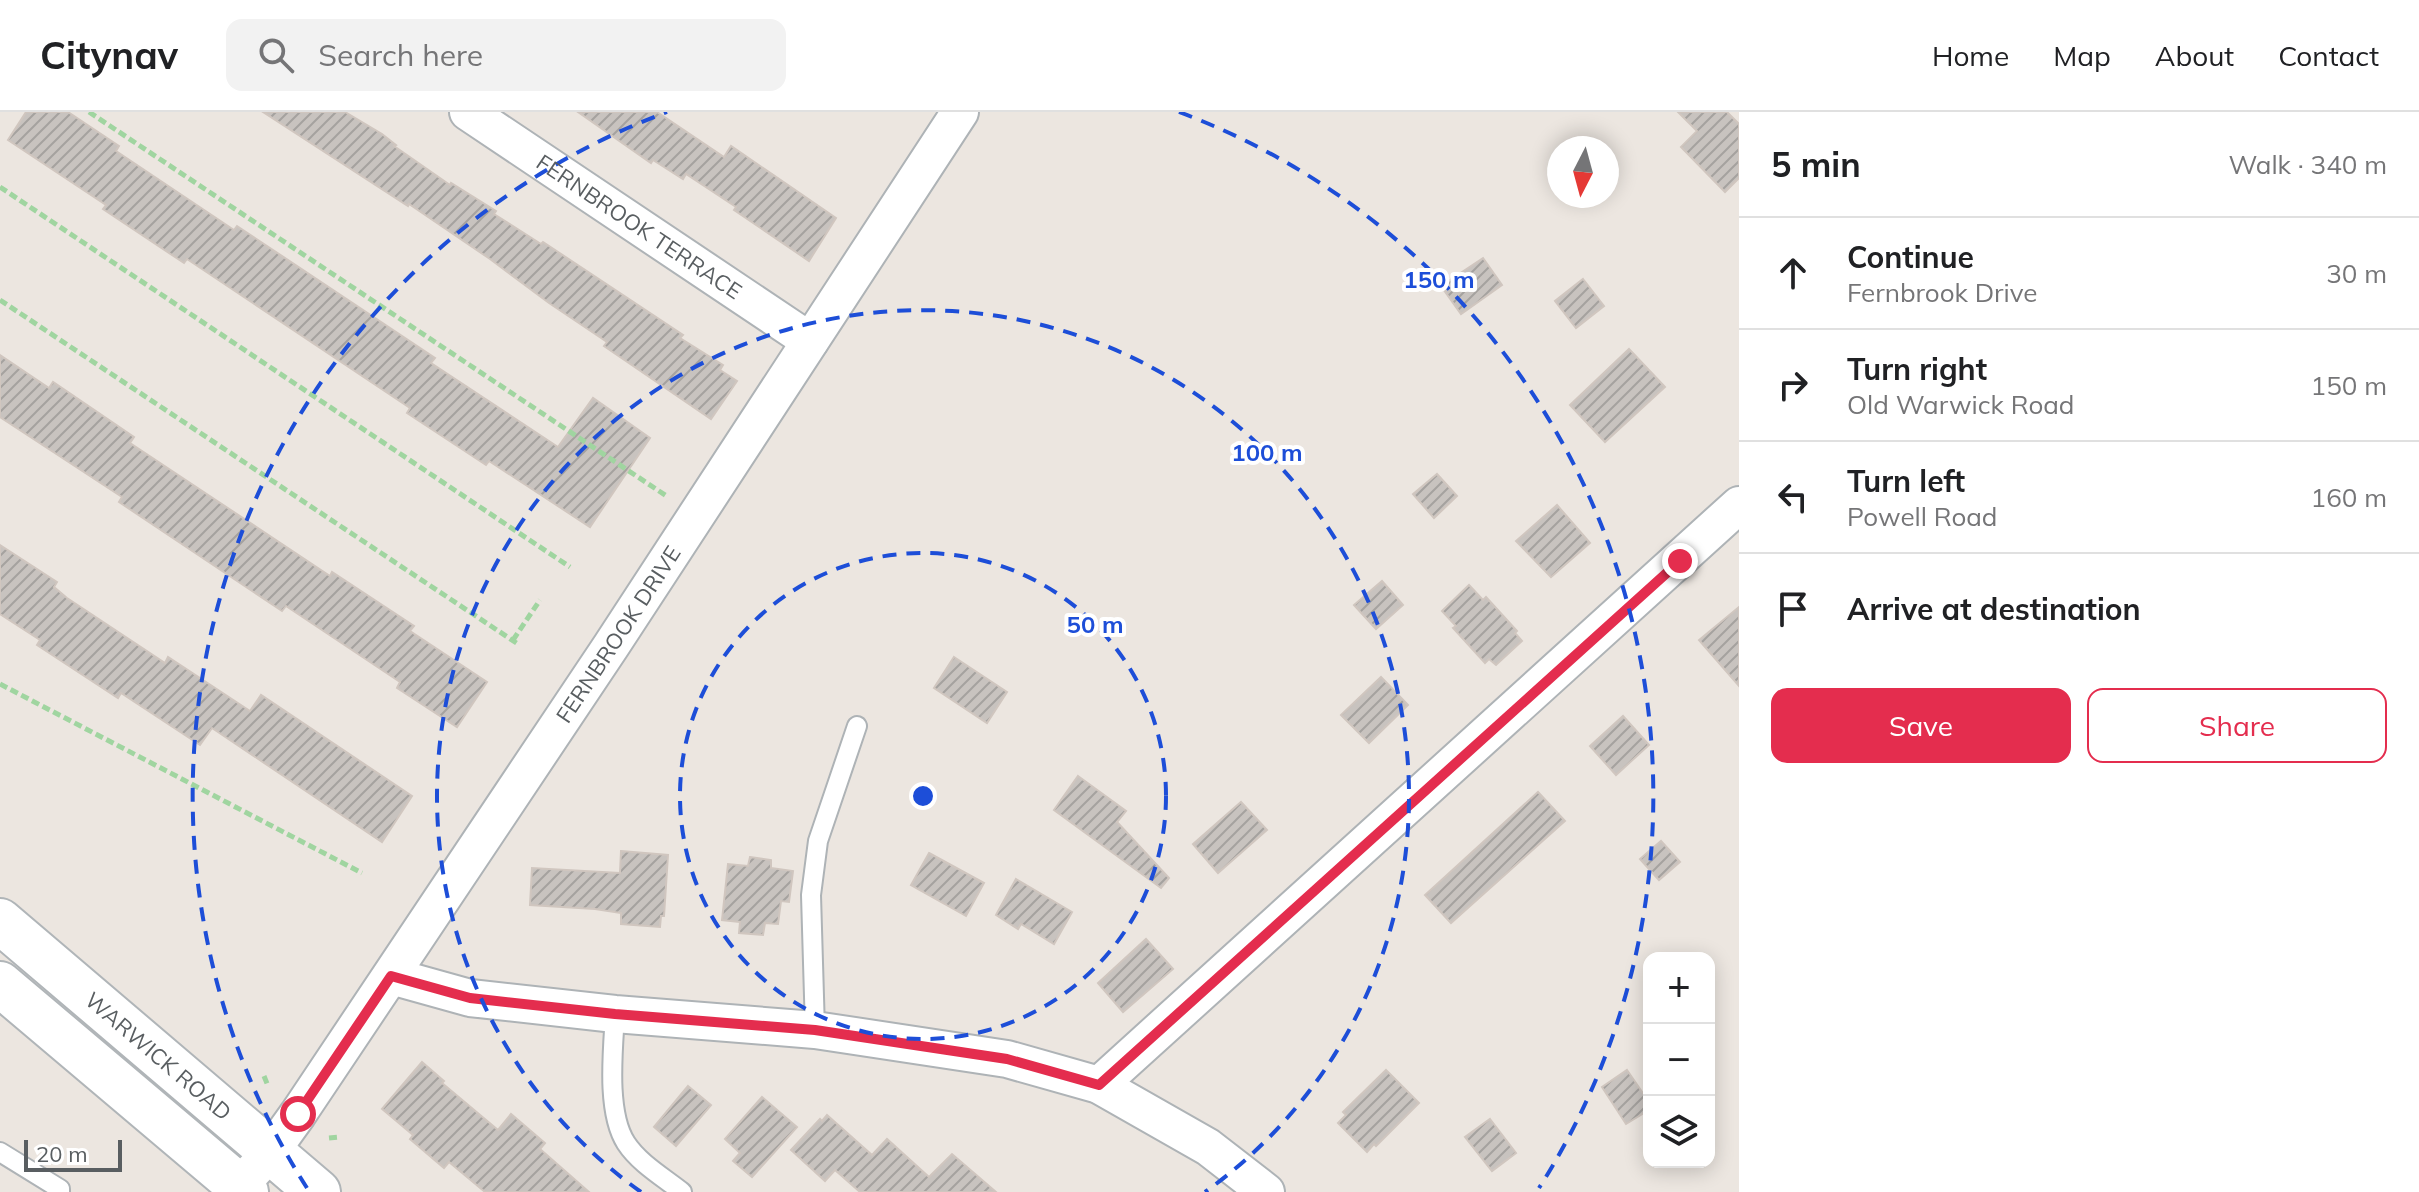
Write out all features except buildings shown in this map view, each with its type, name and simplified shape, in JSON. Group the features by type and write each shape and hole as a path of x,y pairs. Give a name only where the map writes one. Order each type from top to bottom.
{"main road":[{"name":"WARWICK ROAD","path":"0,921 318,1192"},
{"name":"WARWICK ROAD","path":"0,984 243,1189"}],"street":[{"name":"FERNBROOK TERRACE","path":"468,112 810,341"},
{"name":"FERNBROOK DRIVE","path":"243,1189 391,976 960,112"},
{"path":"1099,1085 1739,505"},
{"path":"391,976 470,998 615,1014 815,1030 1007,1059 1099,1085 1208,1147 1266,1192"}],"lane":[{"path":"815,1030 811,895 818,841 857,726"},
{"path":"615,1014 614,1094 617,1125 626,1143 640,1159 682,1192"},
{"path":"0,1152 60,1189 60,1192"}],"path":[{"path":"89,112 679,504"},
{"path":"0,187 570,567"},
{"path":"0,300 515,642 540,600"},
{"path":"0,684 362,873"},
{"path":"264,1076 268,1086"},
{"path":"329,1138 339,1137"}],"route":[{"path":"298,1114 391,976 470,998 615,1014 815,1030 1007,1059 1099,1085 1680,561"}]}
